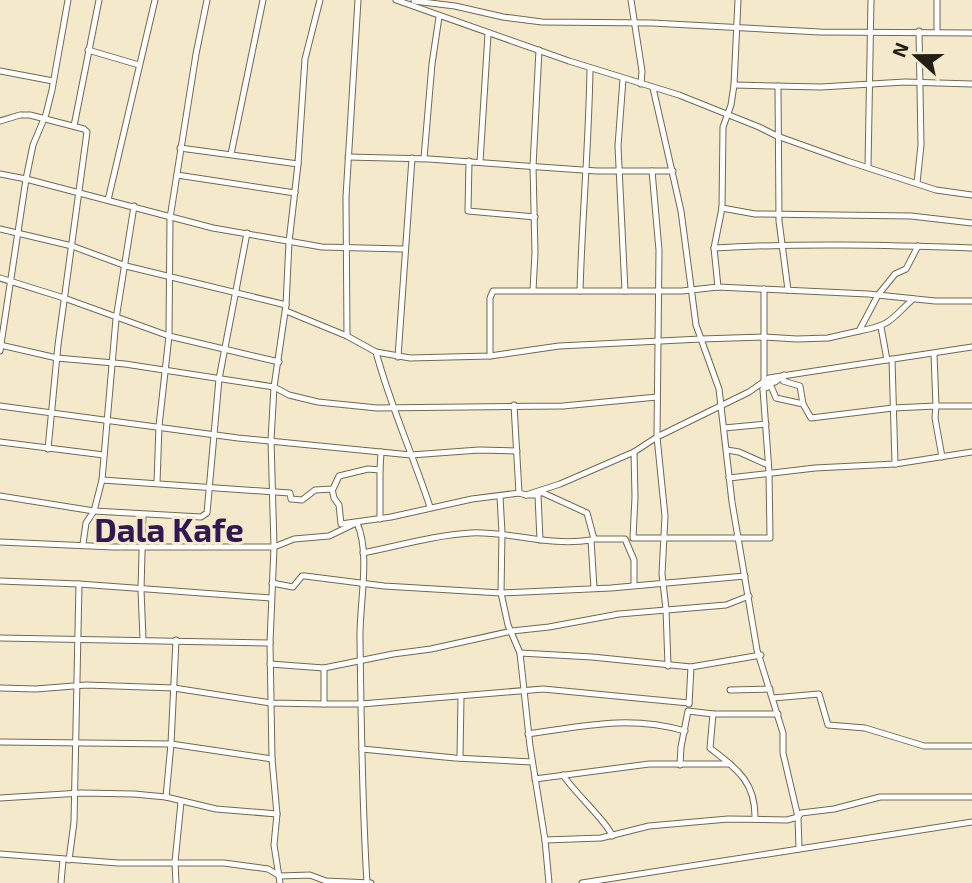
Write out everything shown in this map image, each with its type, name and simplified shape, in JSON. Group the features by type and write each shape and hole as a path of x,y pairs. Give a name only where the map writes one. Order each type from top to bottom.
{"street":[{"path":"0,351 26,178 33,145 54,81 68,0"},
{"path":"74,126 99,0"},
{"path":"108,200 155,0"},
{"path":"157,483 159,426 169,336 170,218 207,0"},
{"path":"231,154 263,0"},
{"path":"280,879 274,845 277,814 272,759 270,664 274,547 271,440 274,387 286,308 305,59 320,0"},
{"path":"347,336 348,158 358,0"},
{"path":"396,0 455,6 503,17 542,22 635,23 869,33 972,33"},
{"path":"631,0 642,71 641,84"},
{"path":"718,287 714,248 722,208 723,127 734,85 738,0"},
{"path":"868,167 870,0"},
{"path":"937,0 937,31"},
{"path":"413,2 439,17 727,114 777,136 936,190 972,195"},
{"path":"424,158 439,17"},
{"path":"917,183 921,145 919,31"},
{"path":"480,162 488,34"},
{"path":"88,50 139,65"},
{"path":"533,290 533,166 539,50"},
{"path":"580,291 590,68"},
{"path":"0,71 54,81"},
{"path":"623,79 618,145 625,291"},
{"path":"734,85 921,82 972,84"},
{"path":"778,86 778,213 788,290"},
{"path":"653,88 673,171 692,290 692,307 719,390 729,478 757,650 761,655 783,733 783,753 798,817 799,849"},
{"path":"0,121 20,115 44,118 87,132 64,298 48,449"},
{"path":"180,148 298,164"},
{"path":"348,158 424,158 587,170 673,171"},
{"path":"398,356 412,158"},
{"path":"468,161 468,211 535,218"},
{"path":"652,171 659,250 657,438 665,516 662,584 666,609 668,666"},
{"path":"0,174 26,178 170,218 289,242 322,247 404,249"},
{"path":"177,175 295,193"},
{"path":"83,544 86,523 94,511 102,480 116,319 134,206"},
{"path":"722,208 755,214 911,216 972,223"},
{"path":"0,229 72,246 126,266 237,292 286,308 376,352 398,356 490,356 559,346 701,339 828,338 881,327 893,320 901,308 913,299"},
{"path":"0,496 94,511 143,515 204,516 207,513 219,379 247,233"},
{"path":"714,248 782,244 972,248"},
{"path":"859,331 878,295 895,274 906,269 918,246"},
{"path":"0,278 169,336 279,362"},
{"path":"490,356 493,291 692,290 718,287 972,301"},
{"path":"764,289 764,380"},
{"path":"881,327 890,359 895,464"},
{"path":"0,345 57,358 125,364 274,387 289,395 318,402 393,408 563,406 657,397"},
{"path":"522,494 560,484 634,452 749,391 764,380 784,374 830,370 972,347"},
{"path":"376,352 393,408 430,507"},
{"path":"934,354 936,424 942,457"},
{"path":"634,452 636,488 633,538 770,538 769,472 762,400 765,384 775,382 784,374"},
{"path":"784,374 783,381 800,386 803,404 811,418 893,408 972,406"},
{"path":"763,389 771,386 776,398 803,404"},
{"path":"514,405 522,494"},
{"path":"0,406 212,434 411,455 479,450 517,451"},
{"path":"724,428 766,424"},
{"path":"0,442 104,455"},
{"path":"727,450 739,452 768,465"},
{"path":"380,519 381,452"},
{"path":"729,478 769,472 895,464 972,452"},
{"path":"380,470 368,469 339,476 332,489 339,505 341,524 380,519 472,499 538,495 541,492 587,513 594,539 625,539"},
{"path":"102,480 273,494 290,493 291,499 302,500 315,490 332,489"},
{"path":"538,495 540,540"},
{"path":"499,496 501,593 508,625 520,653 528,734 549,883"},
{"path":"143,515 141,590 144,639"},
{"path":"0,542 143,547 274,547 294,539 329,536 357,523"},
{"path":"0,854 153,864 236,864 268,869 280,879 310,875 327,881 368,883 362,817 359,604 363,582 363,554 362,534 357,523"},
{"path":"363,554 473,533 572,543 625,539"},
{"path":"625,539 634,560 634,584"},
{"path":"591,540 594,588"},
{"path":"272,583 293,587 305,576 397,587 501,593 662,584 745,576"},
{"path":"0,581 271,598"},
{"path":"61,883 74,794 79,584"},
{"path":"270,664 324,668 512,631 619,614 726,605 750,596"},
{"path":"0,638 270,643"},
{"path":"166,797 172,744 176,640"},
{"path":"520,653 691,667 761,655"},
{"path":"680,765 691,667"},
{"path":"324,668 324,704"},
{"path":"0,688 36,689 75,685 174,688 271,703 361,705 557,689 689,703"},
{"path":"730,690 770,689"},
{"path":"773,698 820,694 828,725 865,728 924,746 972,746"},
{"path":"460,758 461,696"},
{"path":"688,711 713,714 778,714"},
{"path":"713,714 710,748 740,771 755,802 755,819"},
{"path":"528,734 600,722 646,724 685,731"},
{"path":"0,742 172,744 272,759"},
{"path":"362,750 532,762"},
{"path":"535,779 649,764 730,764"},
{"path":"563,775 610,830 612,836"},
{"path":"0,798 134,793 166,797 216,809 277,814"},
{"path":"545,840 612,836 649,826 728,819 787,820 798,817 801,813 834,809 880,797 972,797"},
{"path":"176,883 174,862 181,802"},
{"path":"582,883 972,822"}],"district":[{"name":"Dala Kafe","path":"169,529"}]}
